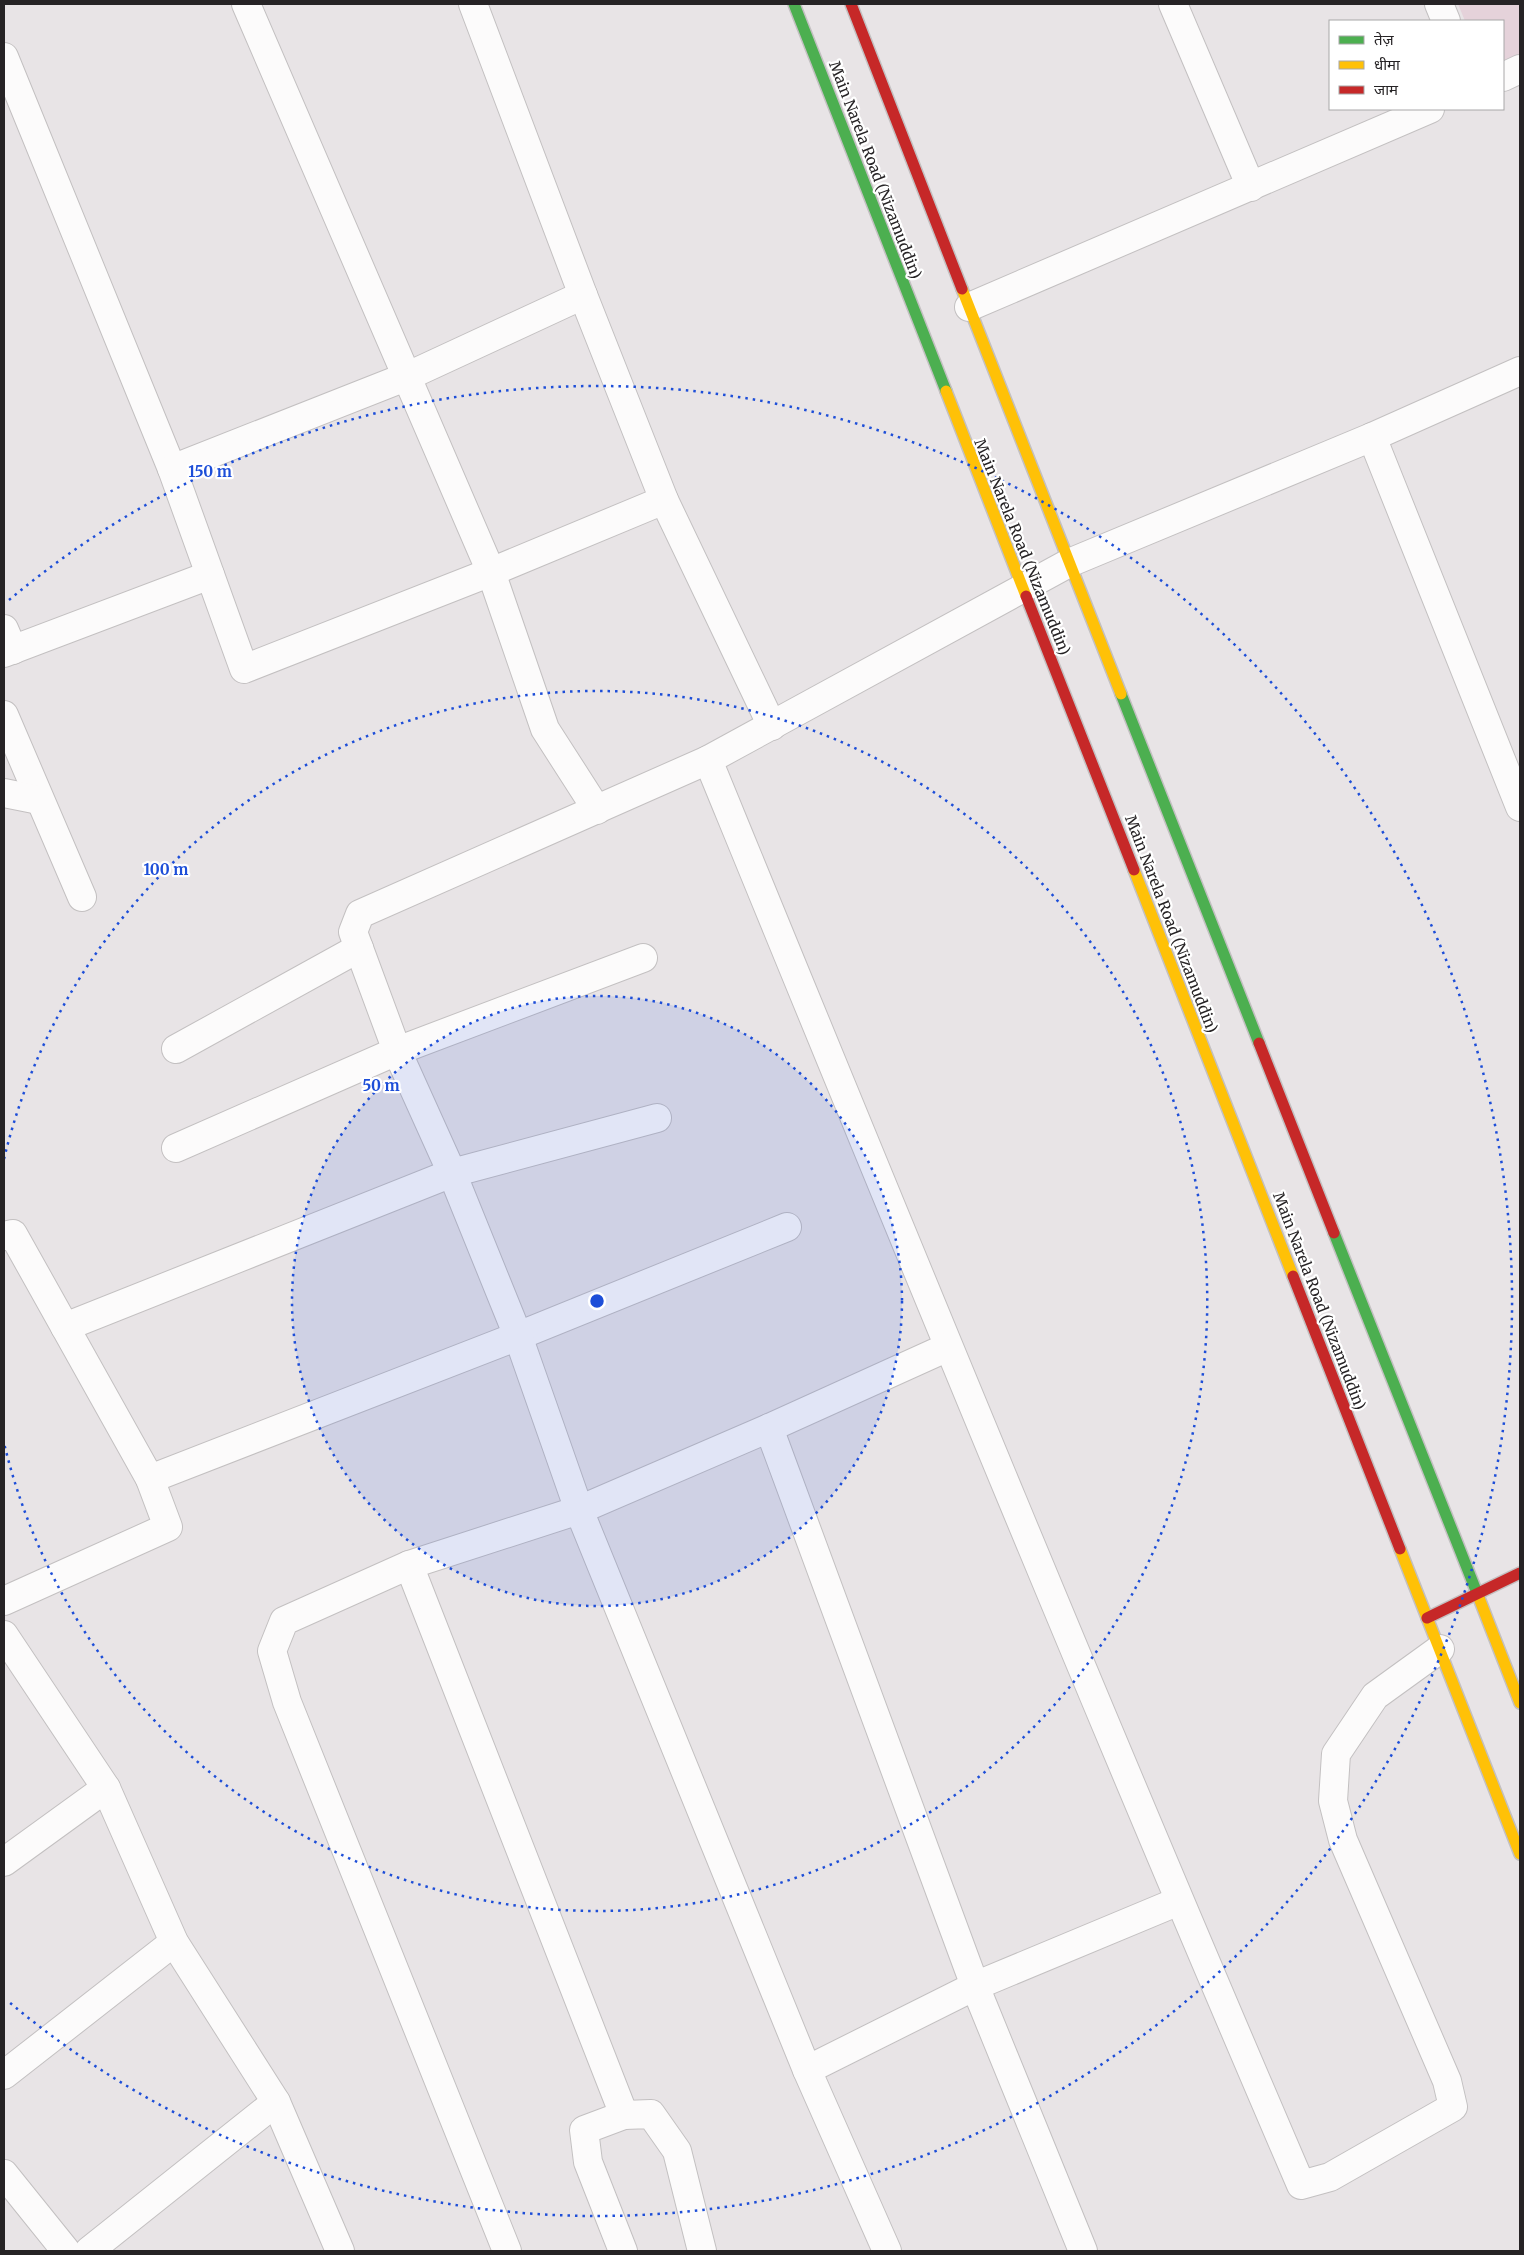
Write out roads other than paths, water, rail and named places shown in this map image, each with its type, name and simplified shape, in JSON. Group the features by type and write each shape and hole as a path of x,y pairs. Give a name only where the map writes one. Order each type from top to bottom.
{"street":[{"path":"246,4 491,572 545,729 597,810"},
{"path":"473,4 583,295 664,500 772,726"},
{"name":"Main Narela Road (Nizamuddin)","path":"794,4 1520,1854"},
{"path":"851,4 1069,563 1520,1704"},
{"path":"1173,4 1251,187"},
{"path":"1439,4 1446,20"},
{"path":"4,58 172,469 244,669 491,572 664,500"},
{"path":"1504,77 1520,69"},
{"path":"969,308 1428,110"},
{"path":"172,469 408,376 583,295"},
{"path":"887,2251 807,2070 578,1510 518,1336 452,1173 397,1051 353,932 360,914 708,760 1069,563 1372,436 1520,370"},
{"path":"1372,436 1520,806"},
{"path":"7,644 210,575"},
{"path":"4,715 82,897"},
{"path":"708,760 948,1347 1179,1901 1301,2185 1330,2177 1453,2107 1447,2081 1344,1840 1333,1801 1336,1754 1375,1696 1440,1650"},
{"path":"4,793 39,800"},
{"path":"176,1049 359,948"},
{"path":"176,1148 397,1051 642,958"},
{"path":"65,1327 452,1173 657,1118"},
{"path":"150,1479 518,1336 787,1227"},
{"path":"4,1236 12,1234 65,1327 150,1479 168,1526 4,1601"},
{"path":"507,2251 287,1702 272,1651 284,1621 409,1565 578,1510 769,1428 948,1347"},
{"path":"769,1428 976,1986 1083,2251"},
{"path":"409,1565 624,2115"},
{"path":"1427,1618 1477,1592 1520,1573"},
{"path":"4,1635 106,1788 174,1942 276,2102 340,2251"},
{"path":"4,1862 106,1788"},
{"path":"807,2070 976,1986 1179,1901"},
{"path":"4,2075 174,1942"},
{"path":"89,2251 276,2102"},
{"path":"622,2251 588,2162 584,2130 624,2115 651,2114 676,2151 702,2251"},
{"path":"4,2174 66,2251"}]}
